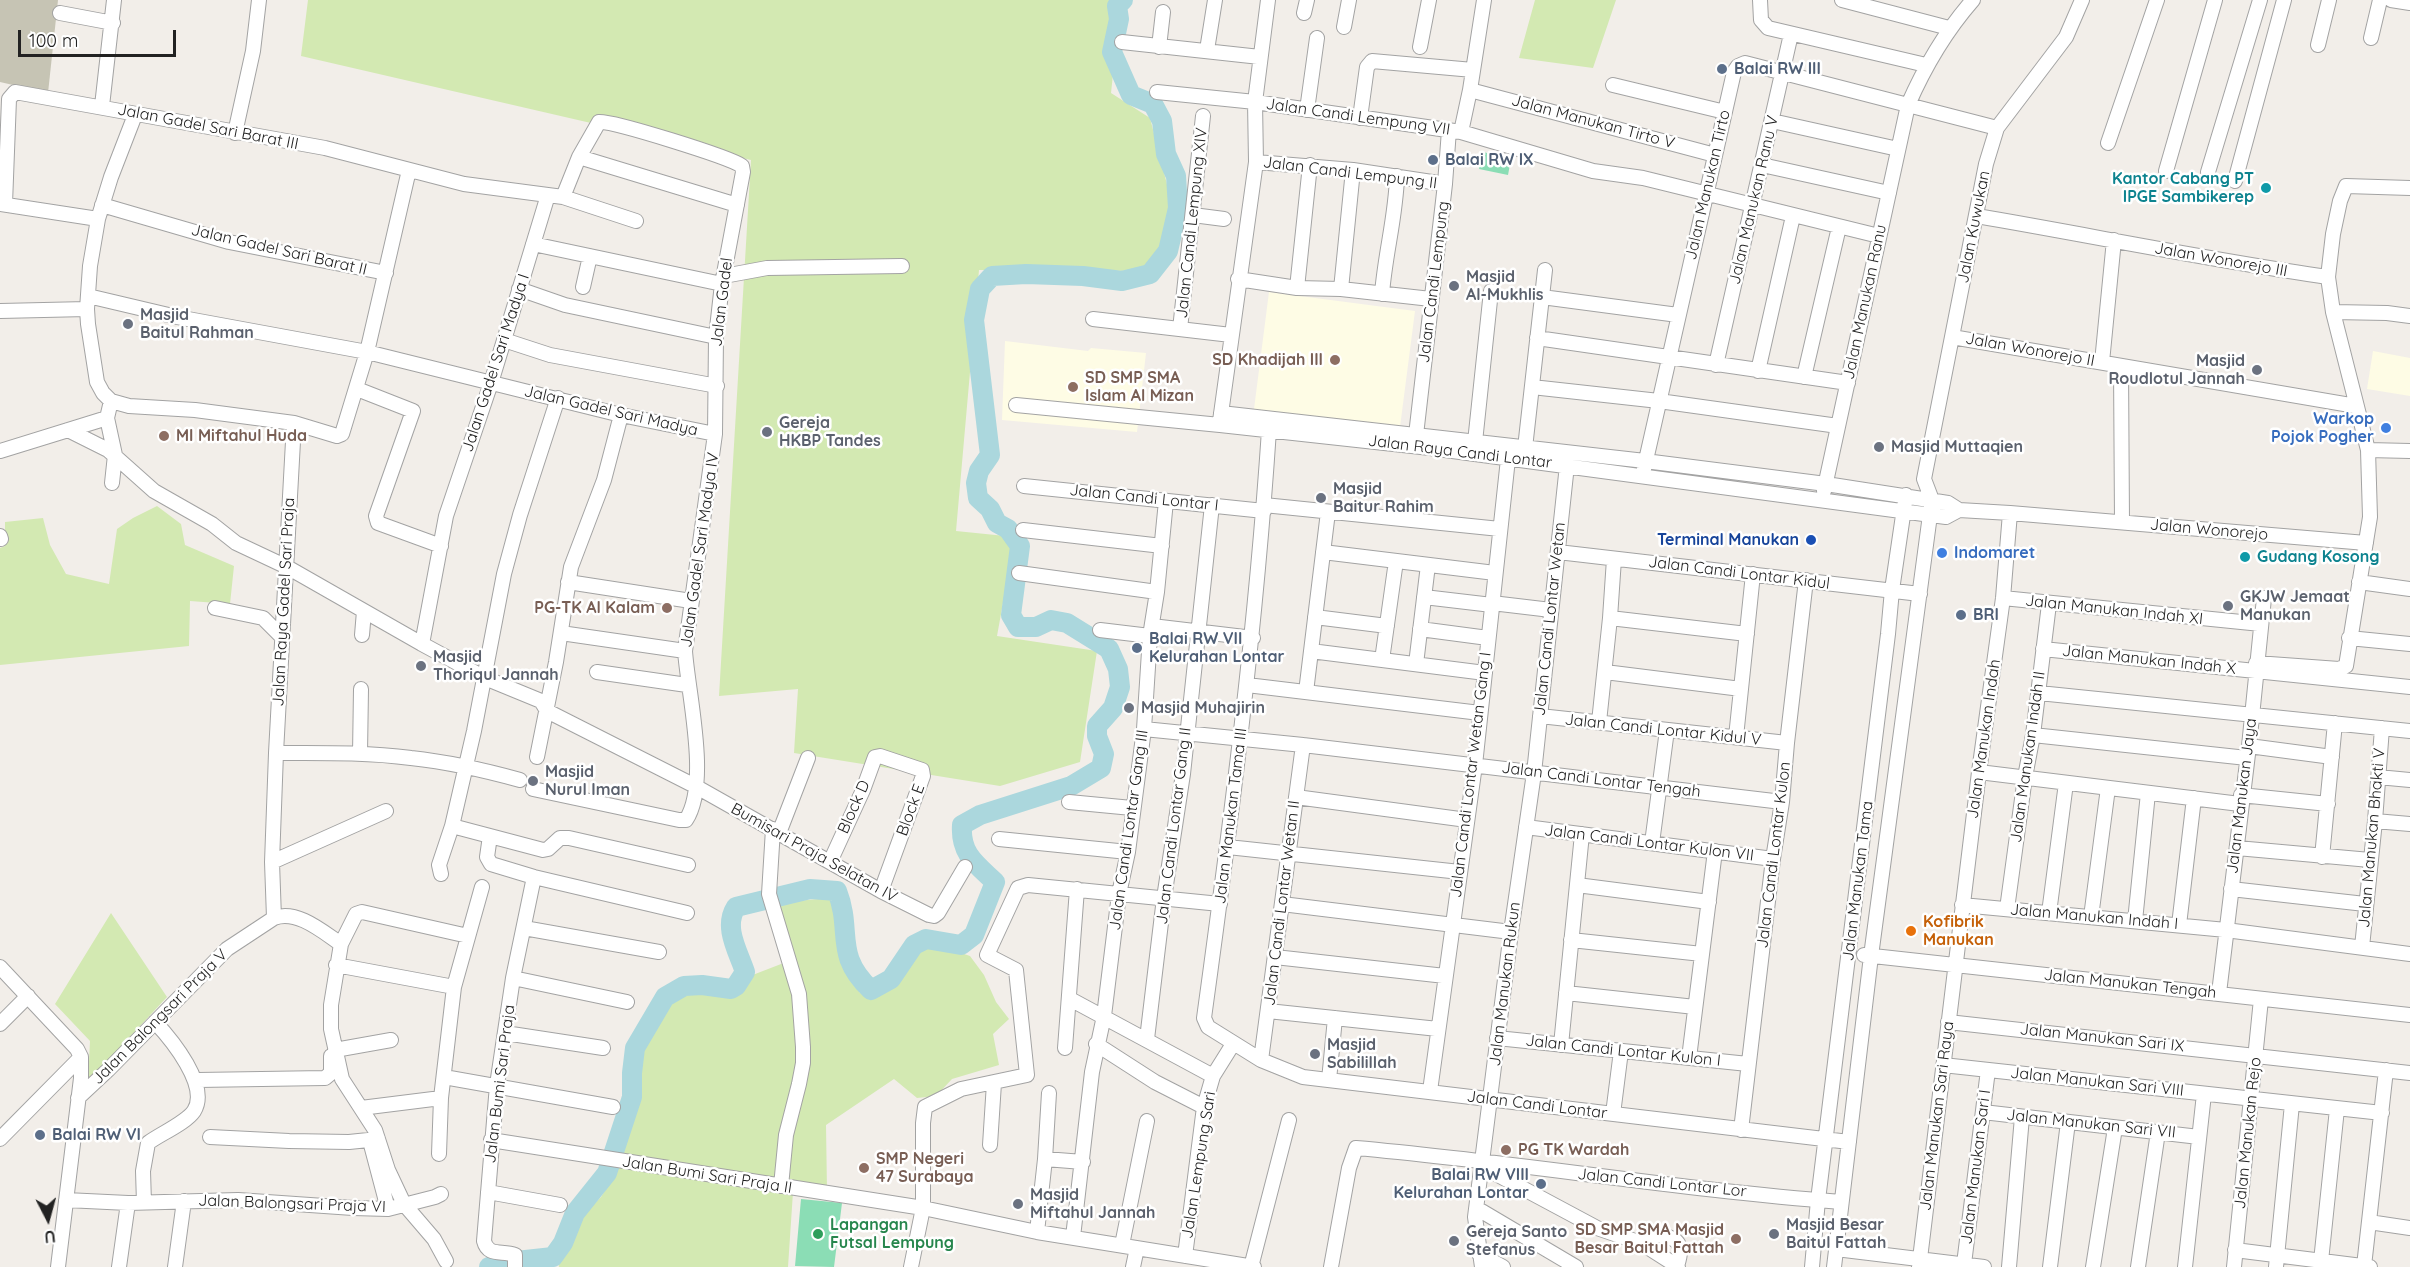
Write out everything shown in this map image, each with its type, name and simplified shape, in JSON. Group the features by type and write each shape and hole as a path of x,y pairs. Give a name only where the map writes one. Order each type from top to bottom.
{"street":[{"path":"102,106 114,0"},
{"path":"235,133 253,51 259,0"},
{"path":"1207,50 1215,0"},
{"path":"1220,419 1256,162 1255,102 1268,0"},
{"path":"1344,27 1349,0"},
{"path":"1420,47 1429,0"},
{"name":"Jalan Candi Lempung","path":"1416,435 1445,184 1455,131 1470,90 1484,0"},
{"path":"1760,0 1764,26 1926,65"},
{"path":"1842,0 1950,28"},
{"name":"Jalan Manukan Ranu","path":"1823,499 1908,105 1926,65 1950,28 1973,0"},
{"name":"Jalan Kuwukan","path":"1924,479 1986,164 1997,128 2066,37 2082,0"},
{"path":"2108,143 2157,0"},
{"path":"2166,171 2215,0"},
{"path":"2208,172 2260,0"},
{"path":"2235,181 2284,0"},
{"path":"2318,45 2330,0"},
{"path":"2371,38 2380,0"},
{"path":"2391,0 2410,3"},
{"path":"60,12 113,23"},
{"path":"1159,46 1163,12"},
{"name":"Jalan Manukan Ranu V","path":"1716,365 1791,34"},
{"path":"1307,110 1317,38"},
{"path":"1122,42 1260,57"},
{"path":"1360,118 1367,67 1372,61 1473,70"},
{"name":"Jalan Manukan Tirto","path":"1642,477 1734,72 1738,66 1744,63 1782,75 1997,128"},
{"path":"1613,86 1725,112"},
{"name":"Jalan Manukan Tirto V","path":"1470,90 1715,155"},
{"name":"Jalan Gadel Sari Barat III","path":"2,204 9,99 11,94 21,92 102,106 135,115 325,148 464,184 548,195"},
{"name":"Jalan Candi Lempung VII","path":"1157,92 1255,102 1455,131 1593,171 1643,178 1879,236"},
{"path":"135,115 98,219 87,303 97,382 111,401 129,406 195,410 294,423 331,435 340,435 344,431 367,352"},
{"name":"Jalan Candi Lempung XIV","path":"1180,329 1203,116"},
{"path":"1772,121 1898,148"},
{"name":"Jalan Gadel","path":"579,157 599,122 616,124 740,164 743,172 723,280 716,337 716,434"},
{"path":"563,197 579,157 737,205"},
{"name":"Jalan Candi Lempung II","path":"1256,162 1353,170 1445,184"},
{"path":"1297,288 1310,165"},
{"path":"1762,165 1889,193"},
{"name":"Jalan Gadel Sari Barat II","path":"367,352 409,170"},
{"path":"1341,289 1353,170"},
{"path":"1382,294 1384,264 1396,206 1397,176"},
{"path":"2256,667 2341,669 2346,666 2370,517 2368,450 2333,312 2328,277 2333,234 2340,201 2346,186 2410,188"},
{"path":"548,195 563,197 636,221"},
{"name":"Jalan Gadel Sari Madya I","path":"422,644 446,516 491,383 548,195"},
{"path":"2,204 98,219"},
{"name":"Jalan Gadel Sari Barat II","path":"102,206 229,242 386,273"},
{"path":"1193,215 1224,219"},
{"path":"1758,371 1793,216"},
{"name":"Jalan Wonorejo III","path":"1977,216 2190,256 2328,277"},
{"path":"1804,377 1839,227"},
{"path":"2102,362 2114,240"},
{"path":"533,243 590,256 723,280 767,268 902,266"},
{"path":"583,287 590,256"},
{"path":"1525,448 1545,270"},
{"path":"1238,279 1297,288 1341,289 1431,299"},
{"path":"519,289 565,305 716,337"},
{"path":"1472,446 1491,291"},
{"path":"1542,297 1678,315"},
{"name":"Jalan Gadel Sari Madya","path":"0,311 87,303 177,317 367,352 621,415 716,434"},
{"path":"2333,312 2387,312 2410,316"},
{"path":"1093,319 1231,335"},
{"name":"Jalan Wonorejo II","path":"1952,337 2356,406"},
{"path":"1537,338 1668,359 1848,383"},
{"path":"504,340 550,355 717,386"},
{"path":"2121,366 2122,522"},
{"path":"1532,387 1659,401 1838,426"},
{"path":"357,389 413,411 376,516 378,523 441,546"},
{"path":"441,874 439,865 452,826 466,766 506,565 558,398"},
{"path":"111,401 107,418 115,455 112,483"},
{"name":"Jalan Raya Candi Lontar","path":"1016,405 1220,419 1437,443 1525,448 1906,495"},
{"path":"537,757 561,633 568,582 582,535 604,480 621,415"},
{"path":"0,451 107,418"},
{"name":"Jalan Raya Candi Lontar","path":"1220,419 1269,430 1291,427"},
{"name":"Jalan Raya Gadel Sari Praja","path":"274,918 272,862 276,753 294,423"},
{"path":"68,430 115,455 165,499 212,524 236,543 287,567 485,678 541,701 547,711 695,786"},
{"name":"Jalan Manukan Tama III","path":"1233,1044 1208,1027 1204,1018 1228,847 1253,638 1269,430"},
{"name":"Jalan Gadel Sari Madya IV","path":"533,789 686,820 690,813 695,786 695,736 687,685 685,651 690,601 716,434"},
{"name":"Jalan Raya Candi Lontar","path":"1383,437 1416,435 1437,443"},
{"name":"Jalan Raya Candi Lontar","path":"1472,446 1508,459 1904,510"},
{"path":"2368,450 2410,451"},
{"name":"Jalan Candi Lontar Wetan Gang I","path":"1430,1091 1475,765 1508,459"},
{"name":"Jalan Candi Lontar Wetan","path":"1534,773 1567,465"},
{"path":"1906,495 1924,479 1931,507"},
{"name":"Jalan Candi Lontar I","path":"1024,486 1212,506 1328,512 1500,529"},
{"name":"Jalan Wonorejo","path":"1906,495 1946,516 1959,510 2010,513 2366,543"},
{"name":"Jalan Manukan Tama","path":"1812,1267 1818,1200 1850,953 1892,590 1906,495"},
{"name":"Jalan Candi Lontar Gang III","path":"1073,1238 1096,1044 1104,1017 1119,894 1128,852 1144,729 1151,631 1166,501"},
{"name":"Jalan Candi Lontar Gang II","path":"1147,1040 1164,898 1176,825 1212,506"},
{"name":"Jalan Wonorejo","path":"1904,510 1931,507"},
{"name":"Jalan Manukan Tama","path":"1834,1267 1871,956 1931,507"},
{"path":"1306,692 1328,512"},
{"name":"Jalan Manukan Indah","path":"1955,966 2003,598 2010,513"},
{"path":"1023,530 1162,546"},
{"path":"1323,552 1495,573"},
{"name":"Jalan Candi Lontar Kidul","path":"1558,552 1920,594"},
{"path":"1599,722 1614,559"},
{"path":"1382,660 1396,561"},
{"path":"1416,664 1428,565"},
{"path":"1019,573 1157,592"},
{"path":"1736,737 1753,574"},
{"name":"Jalan Candi Lontar Kulon","path":"1741,1130 1773,859 1782,802 1806,580"},
{"path":"568,582 690,601"},
{"path":"2360,582 2410,589"},
{"path":"1424,597 1551,610"},
{"name":"Jalan Manukan Indah XI","path":"2003,598 2261,624"},
{"name":"Jalan Manukan Jaya","path":"2219,993 2264,598"},
{"name":"Jalan Manukan Indah II","path":"2007,909 2033,735 2049,604"},
{"path":"215,608 263,618 283,638"},
{"path":"362,635 364,611"},
{"path":"1315,616 1387,626"},
{"path":"1610,618 1747,634"},
{"path":"1420,629 1488,638"},
{"path":"1100,630 1197,633 1253,638"},
{"path":"561,633 685,651"},
{"path":"2349,638 2410,644"},
{"name":"Jalan Manukan Indah X","path":"2043,649 2256,667"},
{"path":"1311,651 1485,673"},
{"path":"2256,667 2410,687"},
{"path":"597,672 687,685"},
{"path":"1605,672 1741,689"},
{"path":"1247,685 1480,713"},
{"path":"360,754 361,689"},
{"path":"2038,693 2410,731"},
{"name":"Jalan Candi Lontar Kidul V","path":"1540,716 1787,743"},
{"path":"2322,856 2335,723"},
{"name":"Jalan Manukan Bhakti V","path":"2361,947 2375,821 2382,728"},
{"name":"Jalan Candi Lontar Tengah","path":"1144,729 1303,745 1782,802"},
{"path":"1652,843 1667,730"},
{"path":"2033,735 2332,757"},
{"name":"Jalan Candi Lontar Wetan II","path":"1261,1060 1303,745"},
{"path":"276,753 409,757 466,766 520,780"},
{"name":"Block D","path":"830,862 863,790 875,757 880,756"},
{"name":"Block E","path":"880,756 923,772 881,891"},
{"path":"781,1186 786,1135 803,1063 803,1040 800,994 770,900 776,831 808,758"},
{"path":"1979,772 2194,798 2328,804"},
{"name":"Jalan Manukan Rukun","path":"1480,1261 1475,1216 1478,1209 1510,932 1534,773"},
{"path":"2378,777 2410,780"},
{"path":"2049,913 2066,783"},
{"name":"Bumisari Praja Selatan IV","path":"695,786 881,891 934,916 965,867"},
{"path":"2091,917 2108,788"},
{"path":"2135,921 2148,793"},
{"path":"1296,797 1467,820"},
{"path":"2179,925 2194,798"},
{"path":"1069,802 1132,808"},
{"path":"272,862 386,811"},
{"path":"2375,821 2410,824"},
{"path":"452,826 543,850 548,849 560,838 568,838 688,865"},
{"name":"Jalan Candi Lontar Kulon VII","path":"1526,827 1773,859"},
{"path":"1561,1045 1582,834"},
{"path":"490,836 487,857 491,864 534,878 687,913"},
{"path":"999,839 1128,852"},
{"path":"1228,847 1460,872"},
{"path":"2236,848 2370,860"},
{"path":"1689,1058 1715,851"},
{"name":"Jalan Bumi Sari Praja","path":"515,1263 512,1253 491,1252 484,1244 497,1085 513,978 534,878"},
{"path":"911,1267 923,1208 925,1107 961,1089 1026,1074 1016,970 987,955 1021,885 1220,904"},
{"path":"1577,885 1709,902"},
{"path":"439,1154 441,1098 454,987 482,887"},
{"path":"1065,1048 1077,889"},
{"path":"2231,889 2365,904"},
{"path":"1282,904 1510,932"},
{"name":"Jalan Manukan Indah I","path":"1962,905 2226,930 2410,954"},
{"path":"198,1080 325,1078 331,1073 333,1046 331,1005 336,965 341,944 356,915 362,912 468,936"},
{"path":"274,918 281,915 293,916 341,944"},
{"name":"Jalan Balongsari Praja V","path":"78,1098 227,949 274,918"},
{"path":"524,928 659,952"},
{"path":"1572,940 1702,954"},
{"path":"2410,945 2410,954"},
{"name":"Jalan Manukan Tengah","path":"1850,953 2410,1015"},
{"path":"1275,957 1445,976"},
{"path":"336,965 454,987"},
{"name":"Jalan Manukan Sari Raya","path":"1919,1263 1955,966"},
{"path":"0,967 77,1048 81,1057 58,1267"},
{"path":"513,978 627,1002"},
{"path":"1566,993 1695,1007"},
{"path":"0,1024 28,996"},
{"path":"1070,999 1213,1076"},
{"name":"Jalan Manukan Rejo","path":"2234,1267 2262,999"},
{"path":"1268,1011 1438,1029"},
{"path":"1329,1080 1335,1018"},
{"path":"144,1203 143,1171 148,1143 193,1112 196,1102 194,1080 187,1062 155,1022"},
{"name":"Jalan Manukan Sari IX","path":"1948,1022 2410,1072"},
{"path":"505,1033 603,1048"},
{"name":"Jalan Candi Lontar Kulon I","path":"1497,1038 1749,1064"},
{"path":"333,1046 391,1040"},
{"path":"1096,1044 1155,1082 1204,1107"},
{"name":"Jalan Candi Lontar","path":"1233,1044 1261,1060 1303,1077 1848,1142"},
{"name":"Jalan Lempung Sari","path":"1185,1256 1204,1107 1213,1076 1233,1044"},
{"path":"333,1046 342,1079 361,1108 374,1140 396,1207 434,1239 446,1261"},
{"path":"1613,1114 1621,1051"},
{"path":"0,1139 81,1057"},
{"name":"Jalan Manukan Sari VIII","path":"1943,1065 2382,1113"},
{"name":"Jalan Manukan Sari I","path":"1975,1266 1983,1112 1988,1070"},
{"path":"2364,1266 2386,1070"},
{"path":"444,1077 613,1107"},
{"path":"990,1145 994,1083"},
{"path":"1037,1232 1045,1159 1048,1093"},
{"path":"2185,1267 2204,1094"},
{"path":"361,1108 441,1098"},
{"path":"2277,1261 2292,1104"},
{"path":"2320,1261 2337,1109"},
{"name":"Jalan Manukan Sari VII","path":"1983,1112 2199,1137"},
{"path":"2009,1267 2022,1117"},
{"path":"1122,1245 1146,1120"},
{"path":"1253,1267 1289,1120"},
{"path":"2050,1267 2068,1122"},
{"path":"2094,1267 2115,1128"},
{"path":"2138,1267 2158,1132"},
{"path":"210,1137 289,1141 374,1140"},
{"name":"Jalan Bumi Sari Praja II","path":"491,1140 923,1208 1037,1232 1185,1256 1200,1263 1253,1267"},
{"name":"Jalan Candi Lontar Lor","path":"1331,1267 1347,1179 1356,1148 1614,1179 1841,1202"},
{"path":"1045,1159 1083,1162"},
{"path":"1483,1164 1597,1228 1641,1243 1677,1267 1681,1251 1677,1240 1651,1235 1645,1236 1641,1243"},
{"path":"488,1192 560,1205"},
{"name":"Jalan Balongsari Praja VI","path":"66,1200 128,1203 238,1200 353,1208 396,1207 441,1194"},
{"path":"175,1267 184,1201"},
{"path":"119,1267 128,1203"},
{"path":"1478,1209 1576,1267"},
{"path":"2369,1222 2410,1228"},
{"path":"1133,1267 1137,1248"},
{"path":"1836,1249 1919,1263 1975,1266"},
{"path":"2235,1250 2277,1261 2320,1261 2370,1267"},
{"path":"1480,1261 1503,1267"}],"shaded area":[{"path":"0,0 58,0 48,93 0,82"},
{"name":"SD Khadijah III","path":"1269,292 1415,311 1400,427 1254,409"},
{"name":"SD SMP SMA Islam Al Mizan","path":"1005,341 1088,351 1091,348 1146,353 1137,432 1002,420"},
{"path":"2373,351 2410,358 2410,396 2367,389"}],"green space":[{"path":"308,0 1121,0 1111,93 1150,118 1180,235 1143,271 979,270 956,531 1015,537 997,636 1097,651 1080,762 1000,786 794,753 798,689 719,696 751,160 301,56"},
{"path":"1535,0 1616,0 1593,68 1519,58"},
{"path":"1483,152 1511,159 1508,175 1479,169"},
{"path":"157,506 181,524 185,545 234,566 230,604 190,601 189,646 0,665 0,548 5,546 5,522 43,518 50,545 66,574 109,584 117,529"},
{"path":"829,898 836,910 840,951 860,993 881,991 889,987 903,973 919,946 932,943 970,956 984,975 996,1002 1009,1019 993,1034 999,1065 952,1079 936,1096 917,1098 894,1079 826,1125 827,1191 793,1192 788,1267 559,1267 558,1261 578,1219 601,1197 618,1168 636,1102 641,1051 645,1038 669,1000 696,990 725,995 738,992 750,976 794,959 773,903"},
{"path":"111,913 167,997 88,1082 90,1041 55,1004"},
{"name":"Lapangan Futsal Lempung","path":"801,1199 842,1203 834,1267 795,1266"}],"waterway":[{"path":"489,1267 507,1262 553,1257 563,1243 575,1213 607,1173 632,1097 635,1048 665,997 684,986 702,985 731,989 736,986 745,972 731,931 732,915 736,907 810,889 837,891 844,919 848,954 859,977 871,990 891,979 914,945 926,939 961,945 974,935 995,882 971,858 964,844 962,825 980,815 1071,786 1101,768 1104,754 1097,736 1097,726 1113,708 1120,687 1118,669 1109,649 1067,623 1051,620 1036,627 1018,627 1011,615 1020,546 1008,529 997,523 990,509 978,498 976,483 979,471 990,455 974,320 980,289 992,276 1026,274 1083,276 1122,281 1150,274 1168,251 1178,208 1176,176 1166,154 1162,121 1153,104 1131,95 1112,52 1119,19 1117,6 1123,0"}],"place":[{"name":"Balai RW III","path":"1722,69"},
{"name":"Balai RW IX","path":"1433,160"},
{"name":"Kantor Cabang PT IPGE Sambikerep","path":"2266,188"},
{"name":"Masjid Al-Mukhlis","path":"1454,286"},
{"name":"Masjid Baitul Rahman","path":"128,324"},
{"name":"SD Khadijah III","path":"1335,360"},
{"name":"Masjid Roudlotul Jannah","path":"2257,370"},
{"name":"SD SMP SMA Islam Al Mizan","path":"1073,387"},
{"name":"Warkop Pojok Pogher","path":"2386,428"},
{"name":"Gereja HKBP Tandes","path":"767,432"},
{"name":"MI Miftahul Huda","path":"164,436"},
{"name":"Masjid Muttaqien","path":"1879,447"},
{"name":"Masjid Baitur Rahim","path":"1321,498"},
{"name":"Terminal Manukan","path":"1811,540"},
{"name":"Indomaret","path":"1942,553"},
{"name":"Gudang Kosong","path":"2245,557"},
{"name":"GKJW Jemaat Manukan","path":"2228,606"},
{"name":"PG-TK Al Kalam","path":"667,608"},
{"name":"BRI","path":"1961,615"},
{"name":"Balai RW VII Kelurahan Lontar","path":"1137,648"},
{"name":"Masjid Thoriqul Jannah","path":"421,666"},
{"name":"Masjid Muhajirin","path":"1129,708"},
{"name":"Masjid Nurul Iman","path":"533,781"},
{"name":"Kofibrik Manukan","path":"1911,931"},
{"name":"Masjid Sabilillah","path":"1315,1054"},
{"name":"Balai RW VI","path":"40,1135"},
{"name":"PG TK Wardah","path":"1506,1150"},
{"name":"SMP Negeri 47 Surabaya","path":"864,1168"},
{"name":"Balai RW VIII Kelurahan Lontar","path":"1541,1184"},
{"name":"Masjid Miftahul Jannah","path":"1018,1204"},
{"name":"Lapangan Futsal Lempung","path":"818,1234"},
{"name":"Masjid Besar Baitul Fattah","path":"1774,1234"},
{"name":"SD SMP SMA Masjid Besar Baitul Fattah","path":"1736,1239"},
{"name":"Gereja Santo Stefanus","path":"1454,1241"}]}
